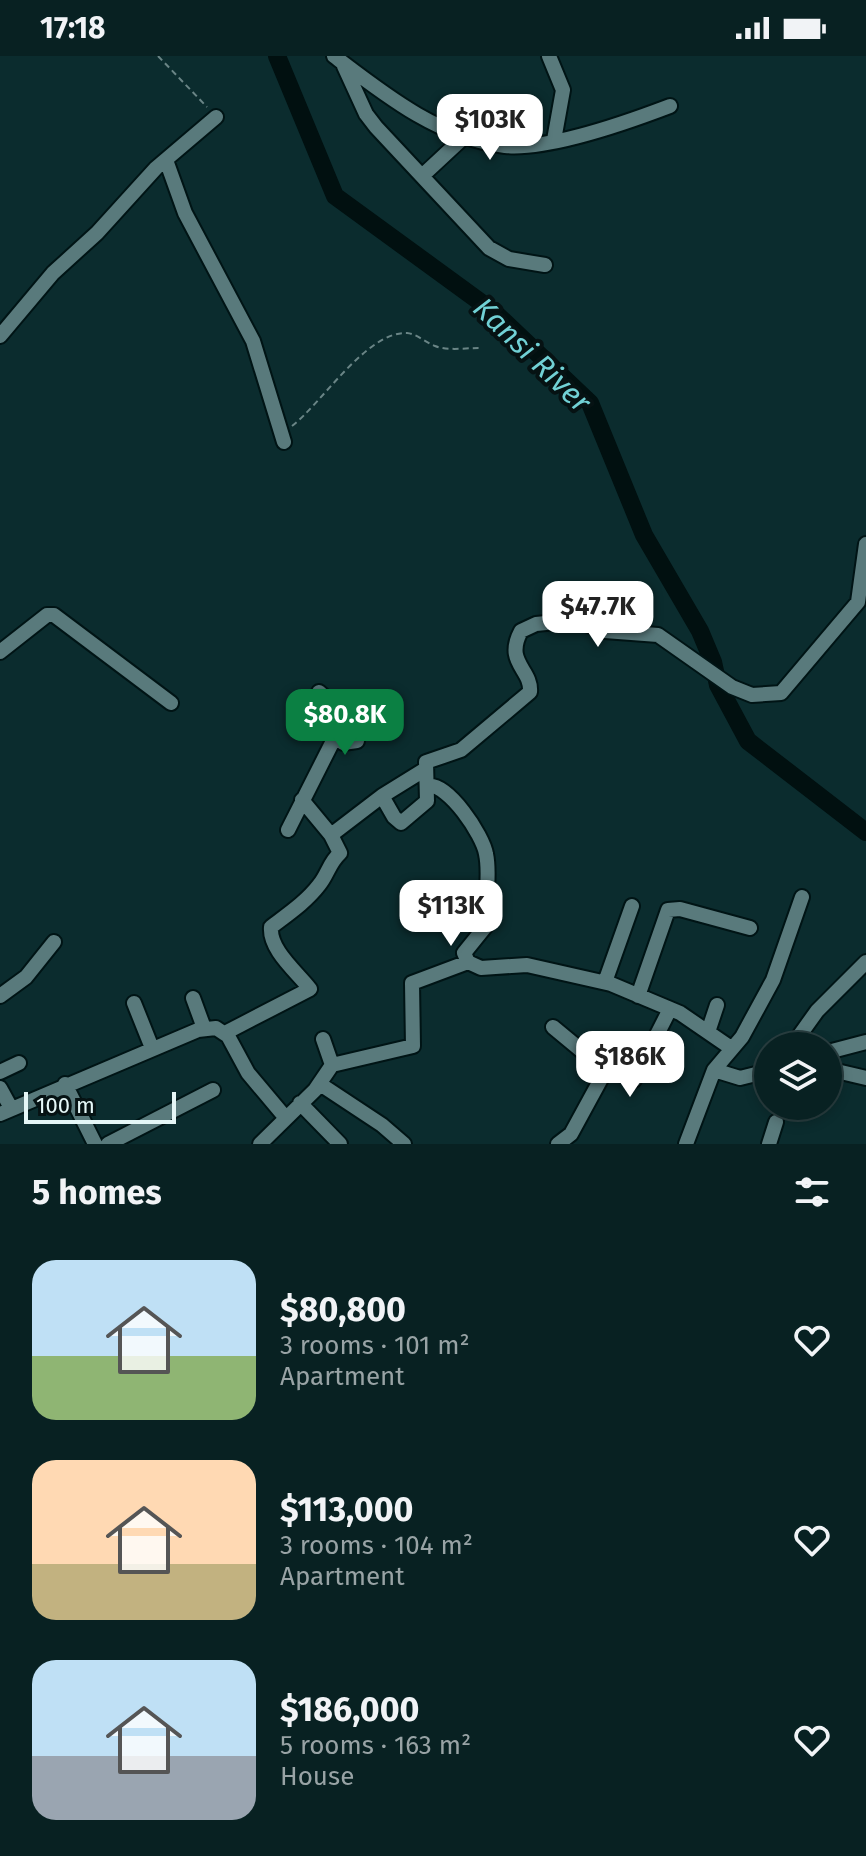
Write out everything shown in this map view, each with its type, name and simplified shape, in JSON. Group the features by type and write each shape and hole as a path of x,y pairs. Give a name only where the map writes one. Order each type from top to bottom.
{"street":[{"path":"549,56 563,90 554,140"},
{"path":"338,59 418,116 465,136 507,146 554,140 633,120 670,106"},
{"path":"338,59 366,114 489,248 509,259 545,265"},
{"path":"0,336 53,273 97,233 166,160 216,117"},
{"path":"422,176 465,136"},
{"path":"166,160 185,213 253,341 283,438"},
{"path":"382,796 401,823 425,804 428,786 424,770 428,760 459,751 530,692 531,684 517,665 516,646 521,631 536,624 576,620 605,631 658,635 732,687 752,695 781,693 858,602 866,544"},
{"path":"0,652 47,615 54,615 171,703"},
{"path":"319,692 329,701 343,743 357,741"},
{"path":"288,830 339,729"},
{"path":"331,835 382,796 424,770"},
{"path":"428,786 437,785 452,796 487,855 488,893 484,907 489,922 464,953 468,962 481,968 527,965 605,982 670,1009 731,1048"},
{"path":"225,1033 310,989 286,961 270,930 321,882 327,865 340,853 331,835 302,800"},
{"path":"686,1144 714,1070 742,1037 773,980 802,897"},
{"path":"605,982 632,906"},
{"path":"638,996 668,910 680,909 750,928"},
{"path":"0,996 26,977 54,942"},
{"path":"260,1144 320,1084 332,1065 413,1046 412,983 468,962"},
{"path":"802,1032 817,1011 866,962"},
{"path":"193,998 204,1028"},
{"path":"134,1003 152,1048"},
{"path":"708,1032 717,1005"},
{"path":"553,1027 588,1056 634,1080 670,1009"},
{"path":"0,1088 6,1111 152,1048 204,1028 216,1028 225,1033 248,1073 285,1117"},
{"path":"323,1039 332,1065"},
{"path":"842,1048 866,1042"},
{"path":"0,1072 19,1063"},
{"path":"558,1144 571,1134 608,1066"},
{"path":"714,1070 740,1078 754,1074"},
{"path":"842,1074 864,1082"},
{"path":"65,1084 95,1144"},
{"path":"320,1084 382,1125 404,1144"},
{"path":"108,1144 213,1090"},
{"path":"300,1103 340,1144"},
{"path":"769,1144 776,1122"}],"path":[{"path":"158,56 216,117"},
{"path":"283,438 363,353 395,335 409,333 442,348 479,348"}],"waterway":[{"name":"Kansi River","path":"277,56 335,196 494,312 590,403 644,535 700,631 713,662 718,685 748,741 866,832"}]}
